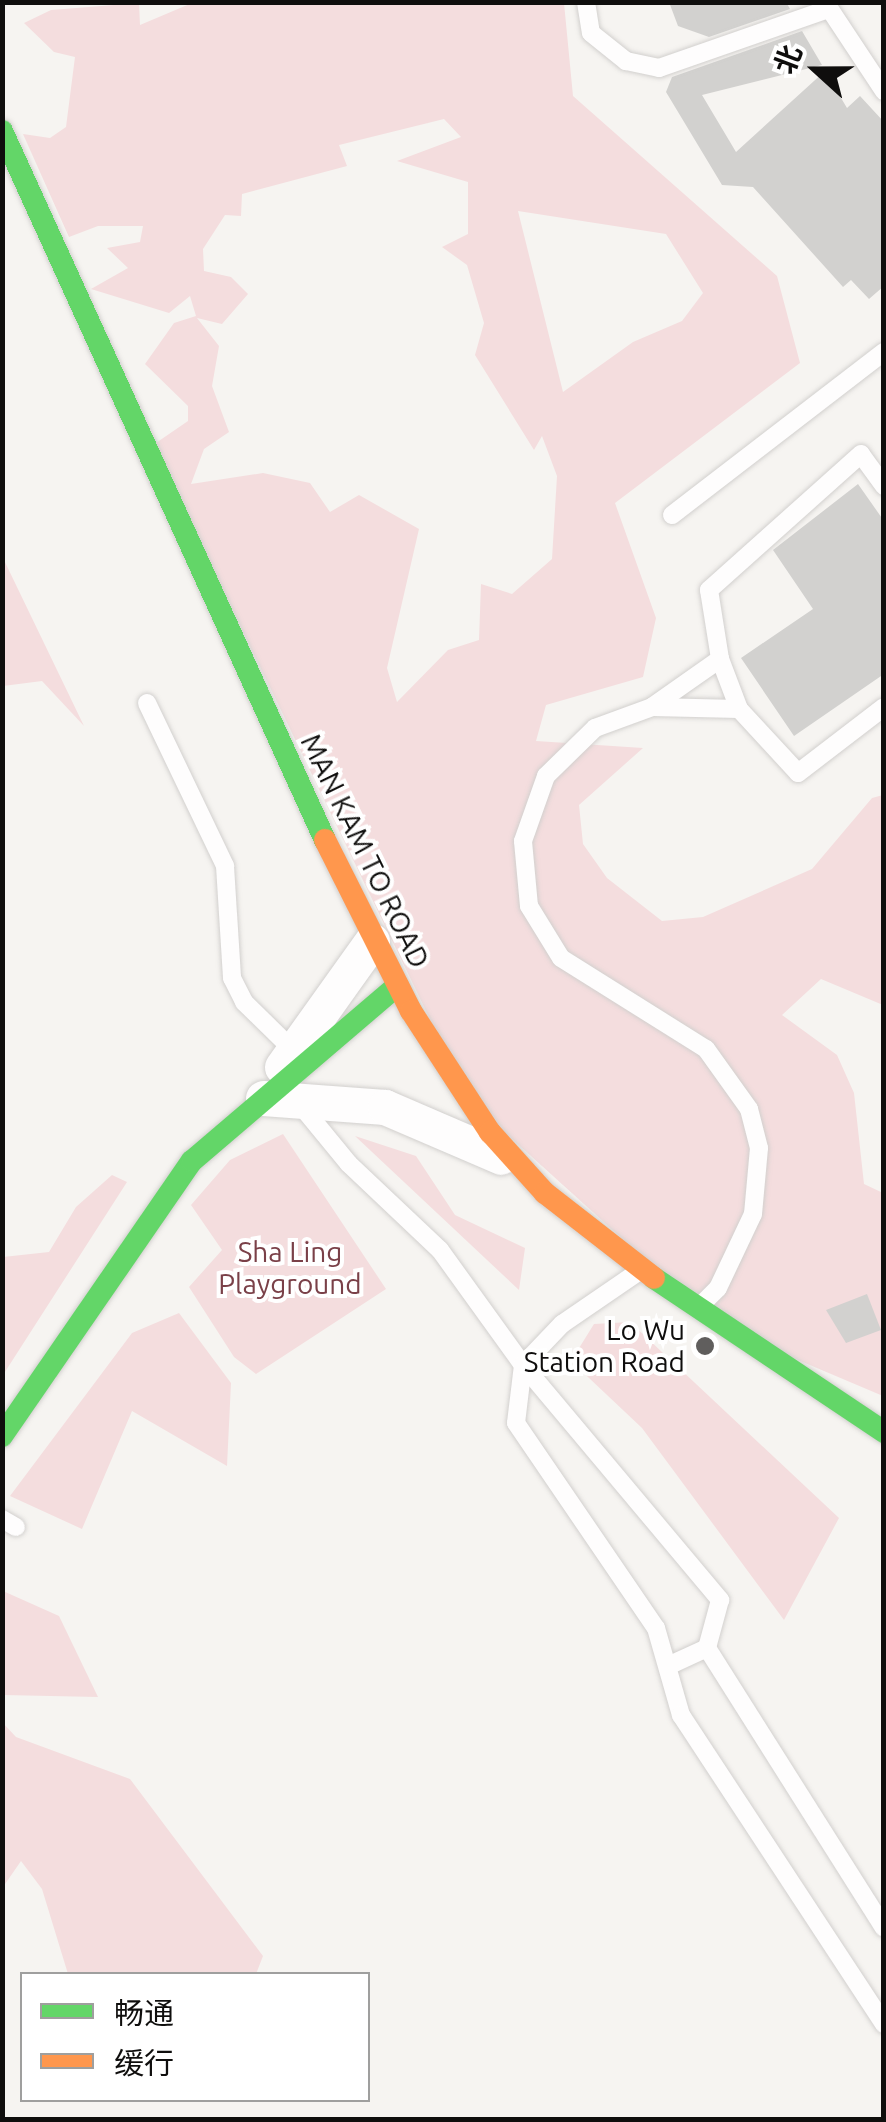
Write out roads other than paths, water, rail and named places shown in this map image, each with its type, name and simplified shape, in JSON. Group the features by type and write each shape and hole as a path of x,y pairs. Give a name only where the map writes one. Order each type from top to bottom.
{"main road":[{"name":"MAN KAM TO ROAD","path":"2,131 372,941 397,986 520,1165 696,1310 884,1432"},
{"path":"2,1436 192,1162 279,1098 397,986"}],"street":[{"path":"372,941 293,1050 279,1098 385,1107 520,1165"}],"lane":[{"path":"586,2 591,33 626,62 660,68 826,6 884,90"},
{"path":"672,516 884,352"},
{"path":"884,486 860,454 709,590 720,660 739,709 798,773 884,706"},
{"path":"696,1310 718,1288 753,1214 760,1169 749,1110 706,1050 561,958 530,906 522,864 534,799 561,756 596,728 652,707 720,660"},
{"path":"147,703 224,866 232,978 244,1002 293,1050"},
{"path":"652,707 739,709"},
{"path":"279,1098 440,1250 522,1365 720,1600 707,1648 884,1928"},
{"path":"642,1269 562,1324 522,1365 516,1423 656,1628 681,1715 884,2024"},
{"path":"670,1666 707,1648"}],"place":[{"name":"Lo Wu Station Road","path":"705,1346"}],"park label":[{"name":"Sha Ling Playground","path":"290,1268"}]}
